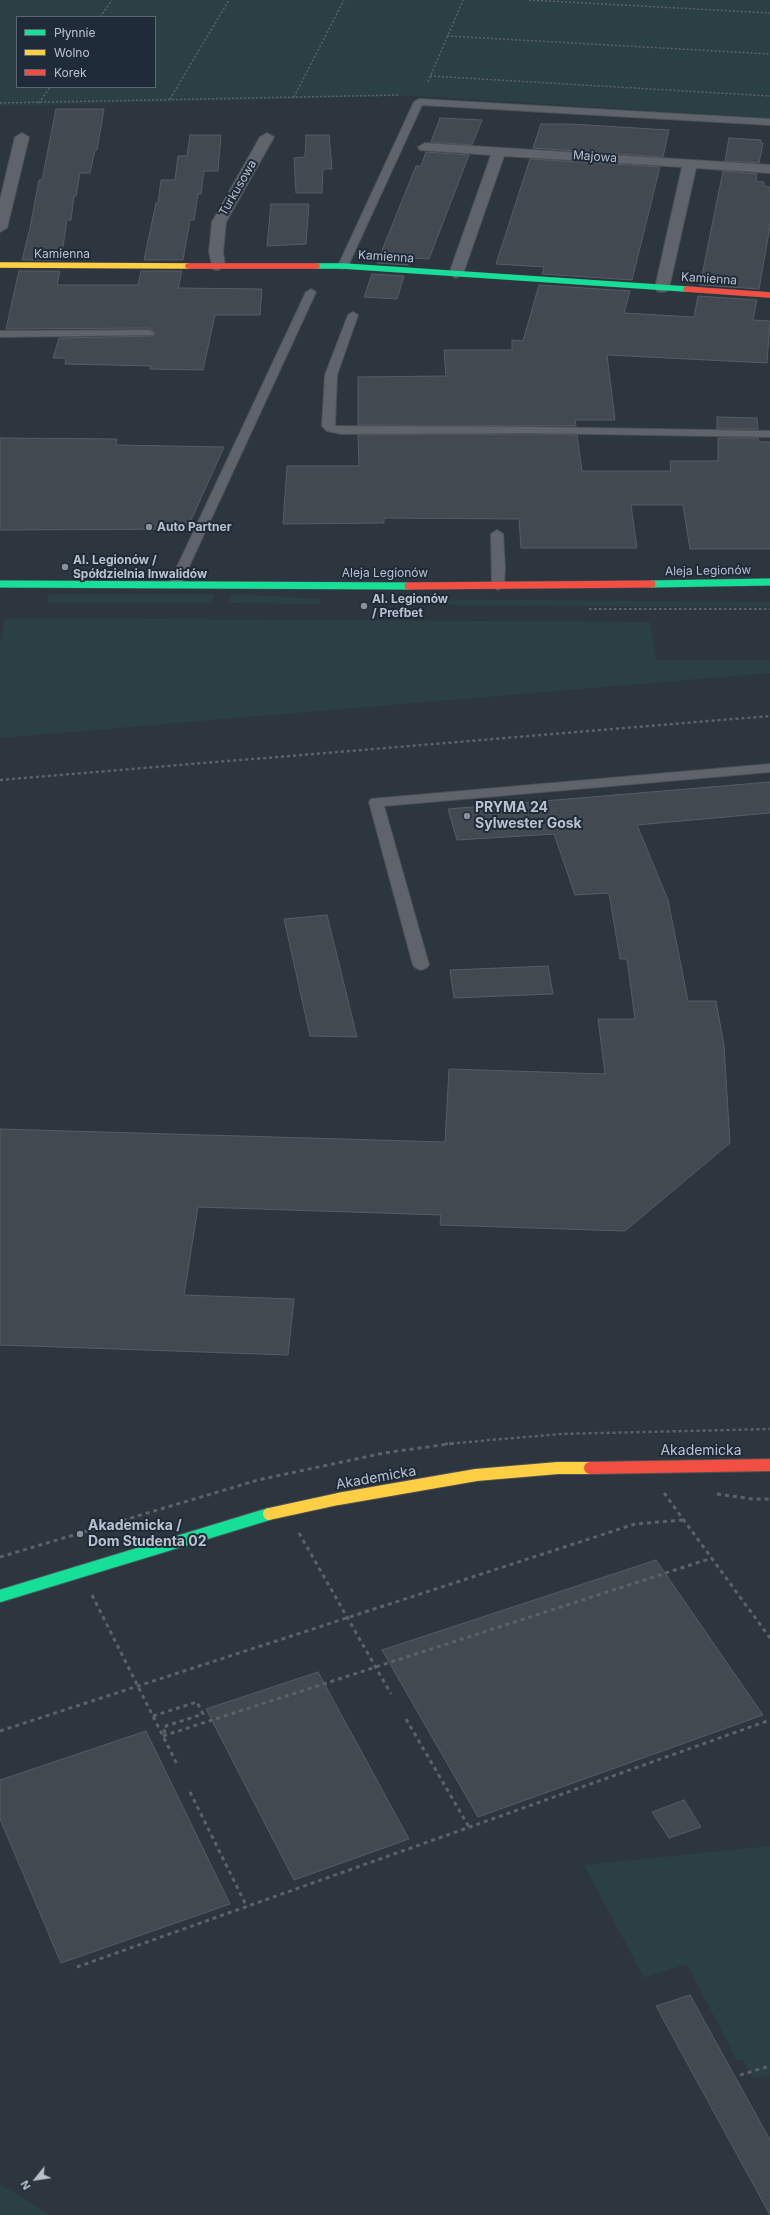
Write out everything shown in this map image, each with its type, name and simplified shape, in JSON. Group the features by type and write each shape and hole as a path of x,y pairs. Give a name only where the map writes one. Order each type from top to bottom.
{"street":[{"path":"0,228 22,137"},
{"name":"Turkusowa","path":"218,266 216,252 219,222 267,137"},
{"name":"Majowa","path":"425,147 770,169"},
{"path":"456,274 499,151"},
{"path":"662,288 690,163"},
{"name":"Kamienna","path":"0,266 343,266 770,295"},
{"name":"Aleja Legionów","path":"0,584 498,586 770,582"},
{"name":"Akademicka","path":"0,1596 271,1513 338,1499 468,1476 558,1468 770,1465"}],"lane":[{"path":"343,266 421,98 770,122"},
{"path":"175,584 311,292"},
{"path":"353,315 331,375 328,426 331,429 341,431 533,430 770,434"},
{"path":"0,334 149,333"},
{"path":"497,534 499,568 498,586"},
{"path":"420,964 376,802 770,768"}],"path":[{"path":"101,16 112,0"},
{"path":"170,100 229,0"},
{"path":"294,97 344,0"},
{"path":"0,104 294,97 421,98 463,0"},
{"path":"529,0 770,13"},
{"path":"447,36 770,54"},
{"path":"430,76 770,96"},
{"path":"39,103 49,88"},
{"path":"667,1489 660,1489 770,1638"},
{"path":"709,1492 753,1499 770,1499"},
{"path":"0,1731 635,1524 684,1520"},
{"path":"304,1528 297,1530 391,1694"},
{"path":"165,1736 712,1558"},
{"path":"90,1591 153,1716 165,1736 178,1766"},
{"path":"153,1716 197,1702 203,1714 163,1727 165,1736"},
{"path":"406,1719 469,1828"},
{"path":"77,1967 770,1720"},
{"path":"190,1792 247,1907"},
{"path":"740,2075 770,2066"}],"green space":[{"path":"0,0 770,0 770,118 414,96 0,106"},
{"path":"49,594 214,594 213,600 208,603 47,603"},
{"path":"230,594 320,599 319,604 229,603"},
{"path":"415,599 770,602 770,607 420,604 415,602"},
{"path":"5,618 650,622 657,660 770,660 770,673 0,738 0,643"},
{"path":"770,1846 770,2076 754,2078 742,2059 737,2061 687,1964 644,1978 584,1865"},
{"path":"0,2184 50,2215 0,2215"}],"building":[{"path":"56,109 104,109 97,150 95,150 90,173 80,173 76,196 74,196 71,220 67,220 61,260 22,260 39,180 42,180"},
{"path":"440,118 482,120 472,145 431,142"},
{"path":"541,124 571,124 669,130 663,157 533,148"},
{"path":"190,135 221,135 218,171 204,171 201,194 198,194 194,220 190,220 183,260 144,260 156,203 158,203 161,180 175,180 178,156 187,156"},
{"path":"306,135 329,135 332,169 323,169 322,193 296,193 294,158 305,157"},
{"path":"729,138 761,140 760,143 763,143 759,163 725,161"},
{"path":"426,152 469,155 429,259 410,258 408,265 377,263 416,166 421,166"},
{"path":"530,159 660,167 632,280 542,274 544,267 496,264"},
{"path":"723,171 757,174 756,181 764,182 764,186 770,187 770,226 759,289 700,285"},
{"path":"271,204 309,204 306,244 267,246"},
{"path":"19,271 60,271 57,285 138,285 141,271 182,271 178,288 262,289 260,315 215,315 203,370 150,369 151,366 65,364 66,358 53,358 59,338 153,336 155,333 149,328 6,329"},
{"path":"372,274 404,276 397,299 364,297"},
{"path":"539,285 630,291 624,313 694,317 698,296 757,300 753,320 770,321 767,363 607,355 615,420 575,420 576,426 358,425 358,377 446,376 444,350 512,350 512,340 523,341"},
{"path":"717,417 757,418 758,429 717,429"},
{"path":"358,435 577,435 582,471 671,471 670,461 718,461 718,438 758,438 759,442 770,442 770,549 690,549 683,505 631,505 637,548 521,548 519,519 384,518 384,523 283,524 287,466 359,466"},
{"path":"0,438 117,439 116,445 224,447 187,529 0,530"},
{"path":"770,782 770,813 637,825 668,900 688,1001 716,1001 724,1046 730,1143 625,1231 440,1225 441,1215 198,1207 184,1295 294,1299 288,1355 0,1345 0,1129 445,1142 449,1069 605,1074 598,1019 635,1019 627,959 620,959 609,893 575,895 554,834 457,840 448,809"},
{"path":"327,915 357,1037 310,1036 284,919"},
{"path":"548,966 553,994 454,998 450,970"},
{"path":"656,1560 763,1715 478,1817 382,1650"},
{"path":"318,1672 409,1839 294,1880 206,1709"},
{"path":"146,1731 230,1904 61,1963 0,1819 0,1780"},
{"path":"684,1800 701,1827 669,1838 652,1812"},
{"path":"690,1995 770,2140 770,2215 656,2006"}],"railway":[{"path":"0,780 770,716"}],"traffic: fast":[{"path":"317,266 343,266 686,289"},
{"path":"652,584 770,582"},
{"path":"0,584 408,586"},
{"path":"0,1596 269,1514"}],"traffic: slow":[{"path":"0,265 188,266"},
{"path":"269,1514 338,1499 476,1475 558,1468 590,1468"}],"traffic: jam":[{"path":"188,266 317,266"},
{"path":"686,289 770,295"},
{"path":"408,586 652,584"},
{"path":"590,1468 770,1465"}],"place":[{"name":"Auto Partner","path":"149,527"},
{"name":"Al. Legionów / Spółdzielnia Inwalidów","path":"65,567"},
{"name":"Al. Legionów / Prefbet","path":"364,606"},
{"name":"PRYMA 24 Sylwester Gosk","path":"467,816"},
{"name":"Akademicka / Dom Studenta 02","path":"80,1534"}]}
